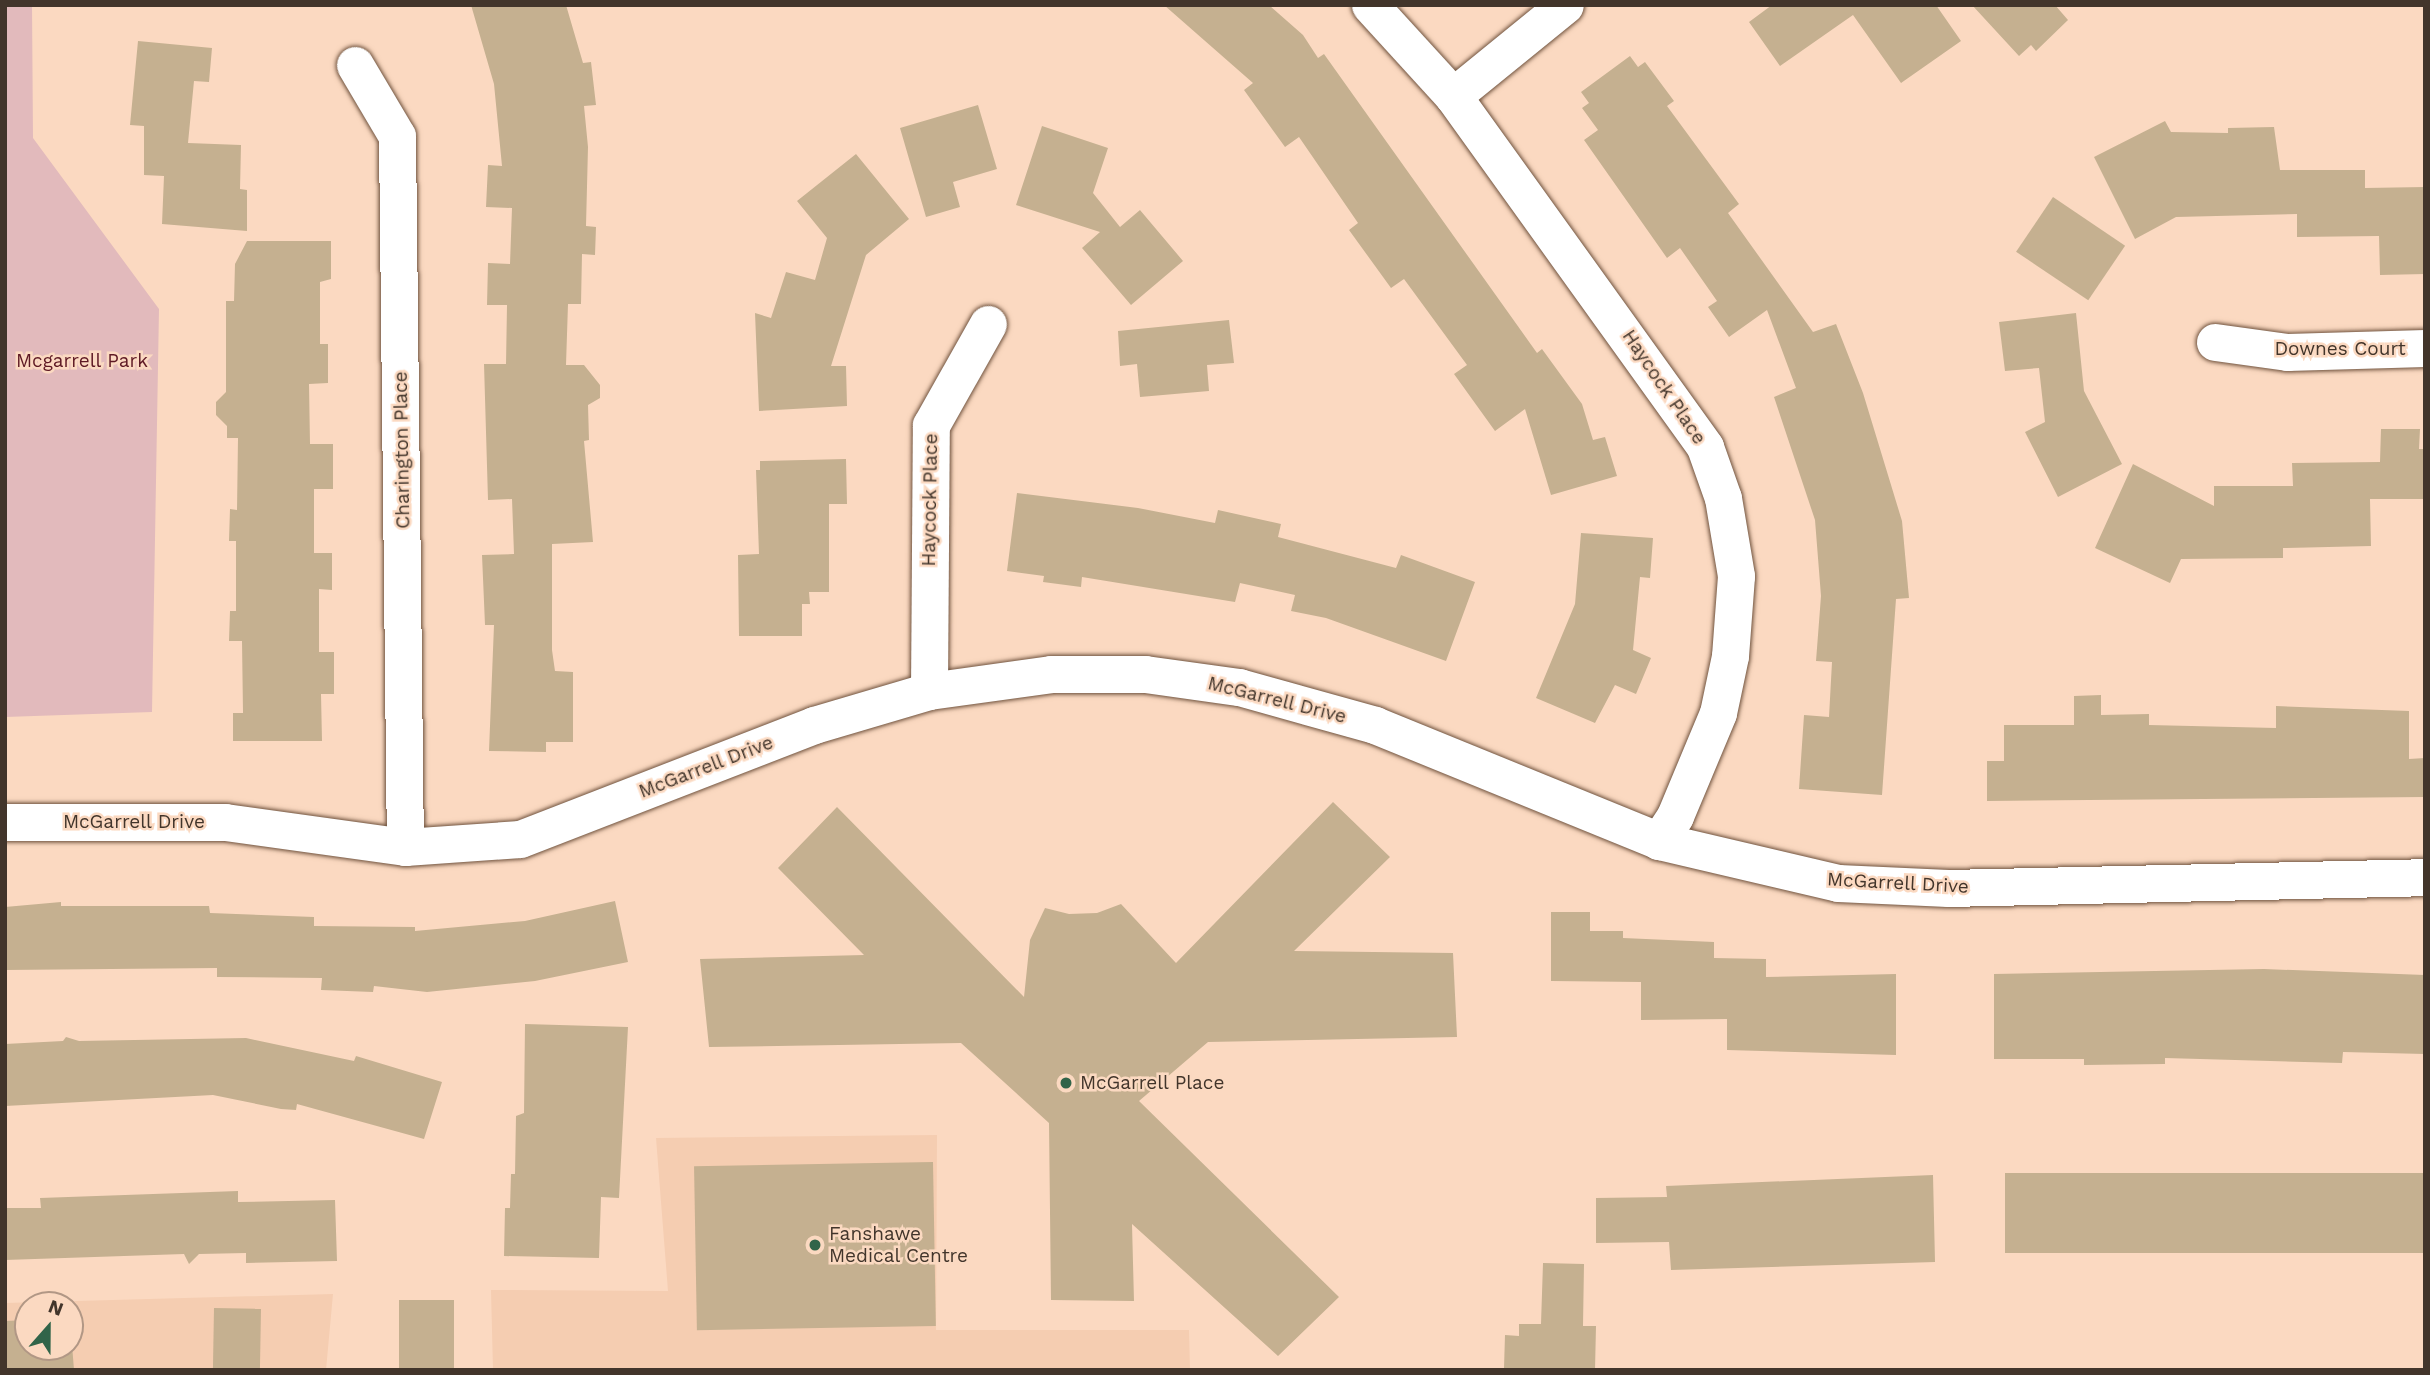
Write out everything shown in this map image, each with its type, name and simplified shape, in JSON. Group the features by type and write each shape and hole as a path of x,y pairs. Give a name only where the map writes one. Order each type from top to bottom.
{"street":[{"name":"Haycock Place","path":"1370,5 1453,96 1705,447 1723,498 1736,576 1730,656 1718,713 1675,816 1658,841"},
{"path":"1453,96 1565,5"},
{"name":"Charington Place","path":"355,65 397,136 405,847"},
{"name":"Haycock Place","path":"929,691 931,425 988,324"},
{"name":"Downes Court","path":"2215,342 2287,352 2425,348"},
{"name":"McGarrell Drive","path":"5,822 225,821 405,847 520,839 814,725 929,691 1051,674 1145,674 1239,687 1375,725 1658,841 1852,884 1948,888 2425,877"}],"shaded area":[{"path":"937,1135 936,1330 1189,1330 1190,1370 493,1370 491,1290 668,1291 656,1138"},
{"path":"333,1294 326,1370 5,1370 5,1303 14,1303 14,1361 84,1361 84,1301"}],"green space":[{"name":"Mcgarrell Park","path":"5,5 32,5 33,138 159,309 152,712 5,717"}],"building":[{"path":"471,5 566,5 583,63 591,62 596,105 584,106 588,147 586,226 596,227 595,255 582,254 581,304 568,304 566,365 584,365 600,385 600,398 588,405 589,440 584,441 593,542 552,544 552,650 555,671 573,672 573,742 546,742 546,752 489,751 494,625 485,625 482,555 514,554 512,499 488,500 484,364 506,364 507,305 487,305 488,263 510,264 512,208 486,207 488,165 502,166 494,84"},
{"path":"1164,5 1269,5 1303,35 1318,58 1324,54 1537,353 1542,349 1582,404 1593,440 1605,437 1617,476 1551,495 1525,409 1495,431 1454,374 1467,365 1404,279 1391,288 1349,230 1358,223 1299,137 1285,147 1244,90 1253,83"},
{"path":"1772,5 1936,5 1961,41 1901,83 1853,15 1780,66 1749,22"},
{"path":"1972,5 2055,5 2068,20 2036,51 2031,45 2019,56"},
{"path":"138,41 212,48 209,82 194,81 188,143 241,145 240,189 247,190 247,231 162,224 164,176 144,175 144,126 130,125"},
{"path":"1630,56 1638,67 1645,62 1674,101 1667,106 1739,204 1728,213 1813,332 1836,324 1863,393 1902,521 1909,598 1896,599 1882,795 1799,789 1804,715 1829,717 1832,662 1816,661 1821,596 1815,520 1774,397 1796,388 1767,310 1729,337 1708,307 1717,301 1680,248 1667,258 1584,140 1598,130 1582,108 1589,103 1581,92"},
{"path":"978,105 997,169 953,182 960,207 926,217 900,128"},
{"path":"2165,121 2171,132 2228,133 2228,128 2274,127 2280,170 2365,170 2365,188 2425,187 2425,274 2380,275 2379,236 2297,237 2297,214 2176,217 2135,239 2094,157"},
{"path":"1042,126 1108,148 1093,193 1120,227 1140,210 1183,261 1131,305 1082,248 1100,232 1016,205"},
{"path":"856,154 909,219 866,255 831,366 846,366 847,406 759,411 755,313 771,318 786,272 815,280 827,238 797,201"},
{"path":"2053,197 2125,246 2088,300 2016,252"},
{"path":"247,241 331,241 331,279 320,282 320,344 328,344 328,383 309,384 310,444 333,444 333,489 314,489 314,553 332,553 332,590 319,589 319,652 334,652 334,694 321,694 322,741 233,741 233,713 243,713 242,641 229,641 230,611 236,611 236,541 229,541 230,509 237,510 238,438 227,438 227,426 216,415 216,402 226,392 226,301 234,301 235,264"},
{"path":"2076,313 2084,391 2122,464 2058,497 2025,432 2045,422 2039,368 2005,371 1999,322"},
{"path":"1229,320 1234,363 1207,365 1209,391 1140,397 1137,364 1120,366 1118,331"},
{"path":"2381,429 2420,429 2419,449 2425,449 2425,499 2370,499 2371,546 2283,548 2283,558 2181,559 2170,583 2095,548 2133,464 2214,506 2214,486 2293,486 2292,463 2380,462"},
{"path":"846,459 847,504 829,504 829,592 809,592 810,604 802,604 802,636 739,636 738,555 759,554 756,470 760,470 760,461"},
{"path":"1017,493 1138,508 1215,523 1218,510 1281,524 1278,537 1396,568 1401,555 1475,582 1446,661 1326,618 1291,611 1295,595 1240,583 1235,602 1082,577 1081,587 1043,582 1044,576 1007,571"},
{"path":"1581,533 1653,538 1650,578 1640,577 1633,650 1651,658 1636,694 1615,685 1595,723 1536,698 1575,604"},
{"path":"2101,695 2101,715 2149,714 2149,725 2276,728 2276,706 2409,711 2409,759 2425,758 2425,797 1987,801 1987,761 2004,761 2004,725 2074,725 2074,696"},
{"name":"McGarrell Place","path":"1333,802 1390,857 1294,951 1453,953 1457,1037 1208,1042 1139,1101 1339,1297 1278,1356 1132,1224 1134,1301 1051,1300 1049,1123 961,1043 709,1047 700,959 864,955 778,868 837,807 1024,997 1030,940 1045,908 1069,914 1097,913 1121,904 1176,963"},
{"path":"615,901 628,962 535,981 427,992 374,986 373,992 321,990 322,978 217,977 217,968 5,970 5,907 61,902 61,906 209,906 210,913 314,917 314,926 415,927 415,931 525,921"},
{"path":"1551,912 1590,912 1590,931 1623,931 1623,938 1714,942 1714,958 1766,959 1766,977 1896,974 1896,1055 1727,1050 1727,1019 1641,1020 1641,982 1551,981"},
{"path":"2264,969 2425,975 2425,1054 2343,1052 2342,1063 2165,1058 2165,1064 2084,1065 2084,1059 1994,1059 1994,974"},
{"path":"525,1024 628,1027 619,1198 601,1197 599,1258 504,1256 505,1208 510,1208 511,1174 515,1174 516,1116 524,1113"},
{"path":"66,1037 79,1041 246,1038 354,1061 356,1056 442,1082 424,1139 297,1104 296,1110 281,1109 213,1095 5,1106 5,1044 63,1041"},
{"name":"Fanshawe Medical Centre","path":"933,1162 936,1326 697,1330 694,1166"},
{"path":"2005,1173 2425,1173 2425,1253 2005,1253"},
{"path":"1933,1175 1935,1262 1671,1270 1669,1242 1596,1243 1596,1198 1667,1197 1666,1186"},
{"path":"238,1191 238,1202 335,1200 337,1261 246,1263 246,1253 199,1254 189,1264 184,1254 5,1260 5,1208 41,1208 40,1198"},
{"path":"1543,1263 1584,1264 1583,1326 1596,1326 1595,1370 1504,1368 1505,1335 1519,1336 1519,1324 1541,1324"},
{"path":"399,1300 454,1300 454,1370 399,1370"},
{"path":"214,1308 261,1309 260,1370 213,1370"},
{"path":"5,1321 14,1321 14,1361 73,1361 74,1370 5,1370"}],"place":[{"name":"McGarrell Place","path":"1066,1083"},
{"name":"Fanshawe Medical Centre","path":"815,1245"}]}
